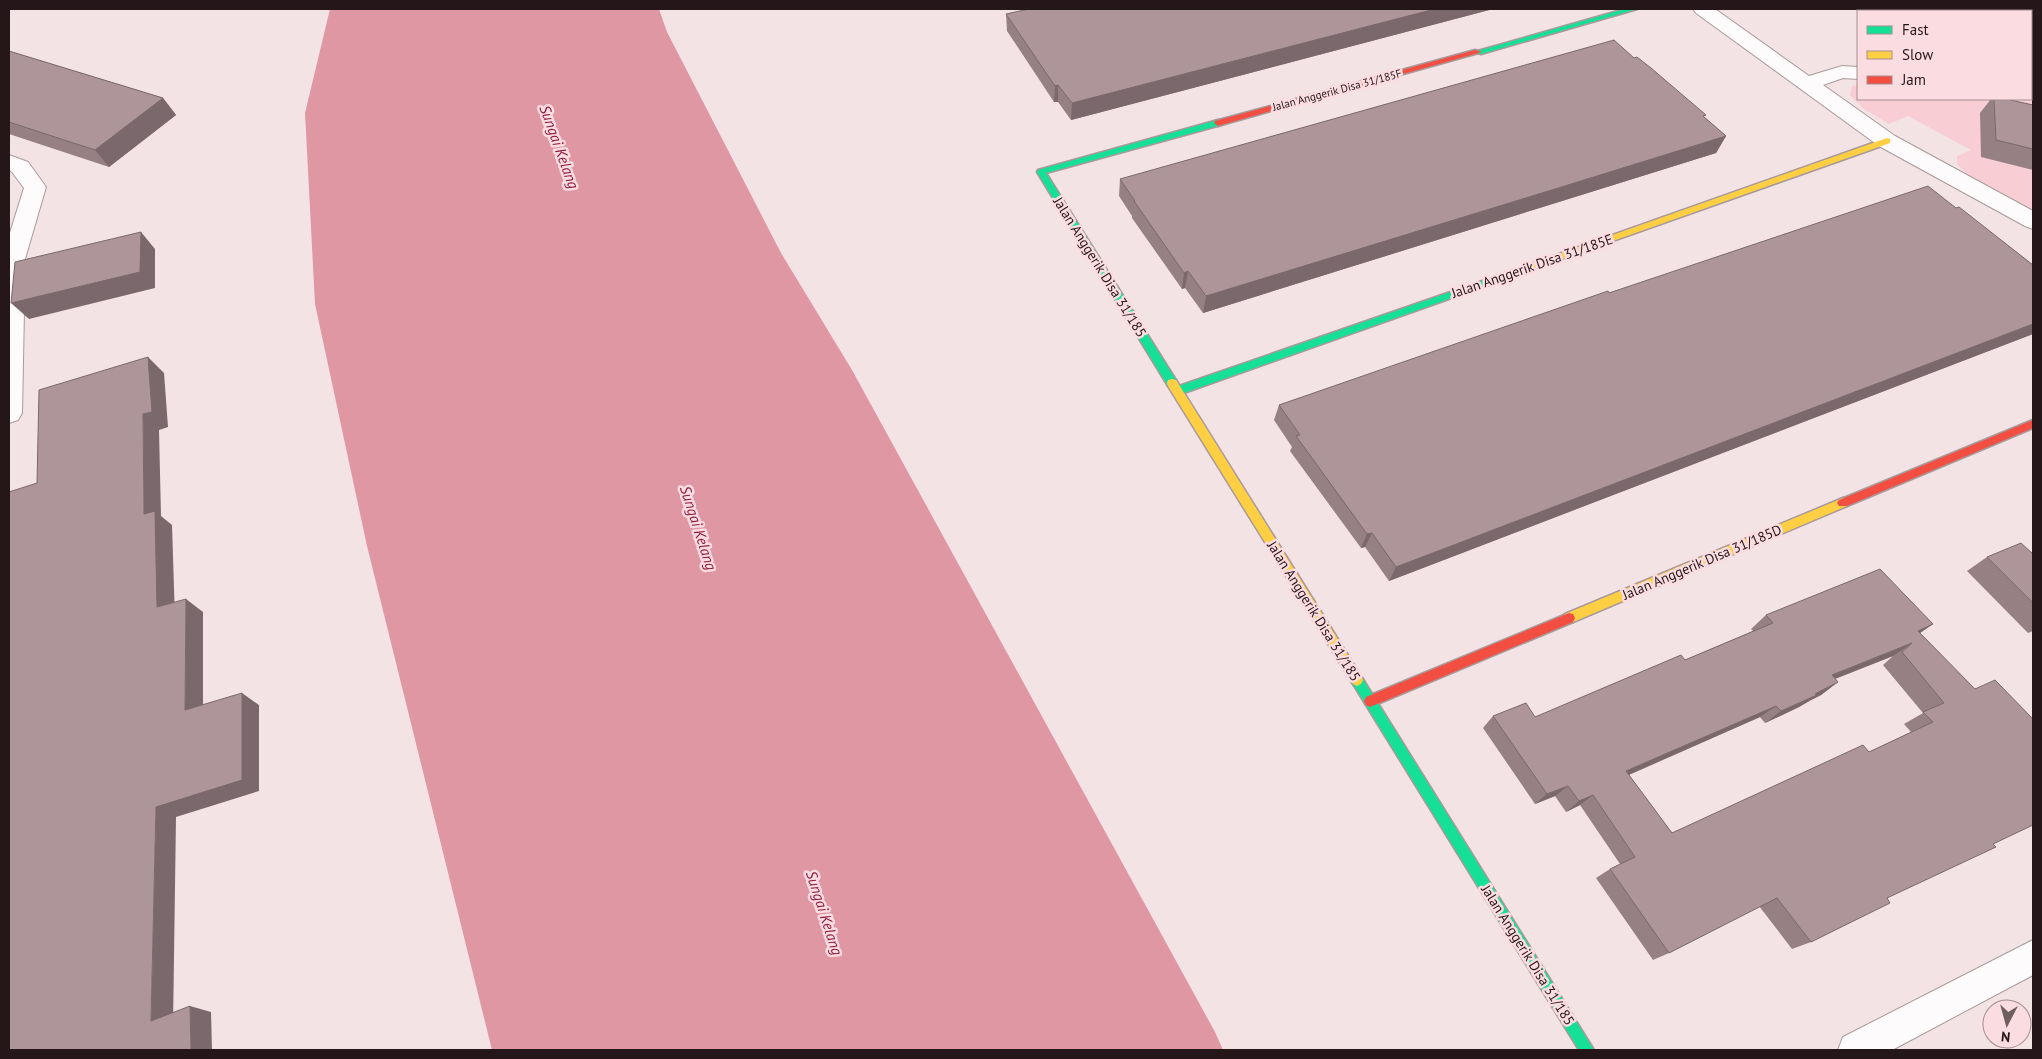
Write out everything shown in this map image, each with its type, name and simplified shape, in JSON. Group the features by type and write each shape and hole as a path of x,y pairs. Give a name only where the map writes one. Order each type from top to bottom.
{"street":[{"name":"Jalan Anggerik Disa 31/185F","path":"1041,172 1634,9"},
{"path":"1704,9 1887,141 2033,221"},
{"path":"1808,83 1842,72 1857,73"},
{"name":"Jalan Anggerik Disa 31/185E","path":"1177,391 1887,141"},
{"path":"9,162 20,167 35,187 14,259 9,413"},
{"name":"Jalan Anggerik Disa 31/185","path":"1041,172 1587,1050"},
{"name":"Jalan Anggerik Disa 31/185D","path":"1370,701 2033,424"},
{"path":"1856,1050 2033,957"}],"shaded area":[{"path":"1857,85 1857,100 2032,100 2033,88 2033,213 1969,176 1957,164 1957,156 1971,150 1908,116 1889,124 1864,109 1850,95 1852,86"}],"water":[{"name":"Sungai Kelang","path":"330,9 659,9 667,32 781,253 852,370 1215,1032 1223,1050 492,1050 367,546 315,304 305,113"}],"building":[{"path":"1029,9 1435,9 1072,103 1058,85 1055,86 1006,14"},
{"path":"2033,9 2033,28 2032,10 2016,10"},
{"path":"1614,40 1634,58 1637,57 1651,68 1706,115 1703,116 1726,136 1206,296 1188,271 1184,273 1120,179"},
{"path":"9,51 163,98 95,150 9,122"},
{"path":"1994,100 2010,100 2033,105 2033,149 1996,140"},
{"path":"1928,186 1956,208 1959,207 2033,265 2033,324 1396,567 1372,533 1367,534 1296,436 1300,435 1279,405 1608,291 1609,293"},
{"path":"141,232 140,272 11,303 15,262"},
{"path":"148,357 152,412 143,414 144,514 155,511 157,607 186,599 185,710 242,693 242,780 156,807 151,1021 190,1006 191,1050 9,1050 9,492 37,483 39,390"},
{"path":"2021,543 2033,554 2033,603 1987,557"},
{"path":"1880,569 1933,624 1918,631 1975,689 1995,680 2033,719 2033,825 1993,844 1996,847 1887,898 1890,903 1811,942 1777,898 1669,953 1610,869 1635,857 1593,795 1579,801 1568,786 1547,794 1493,716 1526,703 1535,717 1681,655 1685,660 1773,623 1766,615","holes":["1912,643 1902,652 1944,703 1923,712 1933,722 1869,752 1863,745 1672,833 1626,771 1776,706 1781,711 1817,695 1815,694 1838,682 1832,675"]}],"traffic: fast":[{"path":"1478,52 1633,9"},
{"path":"1172,383 1041,172 1218,123"},
{"path":"1177,391 1488,282"},
{"path":"1357,680 1587,1050"}],"traffic: slow":[{"path":"1488,282 1887,141"},
{"path":"1172,383 1357,680"},
{"path":"1569,618 1843,503"}],"traffic: jam":[{"path":"1218,123 1478,52"},
{"path":"1843,503 2033,424"},
{"path":"1370,701 1569,618"}]}
